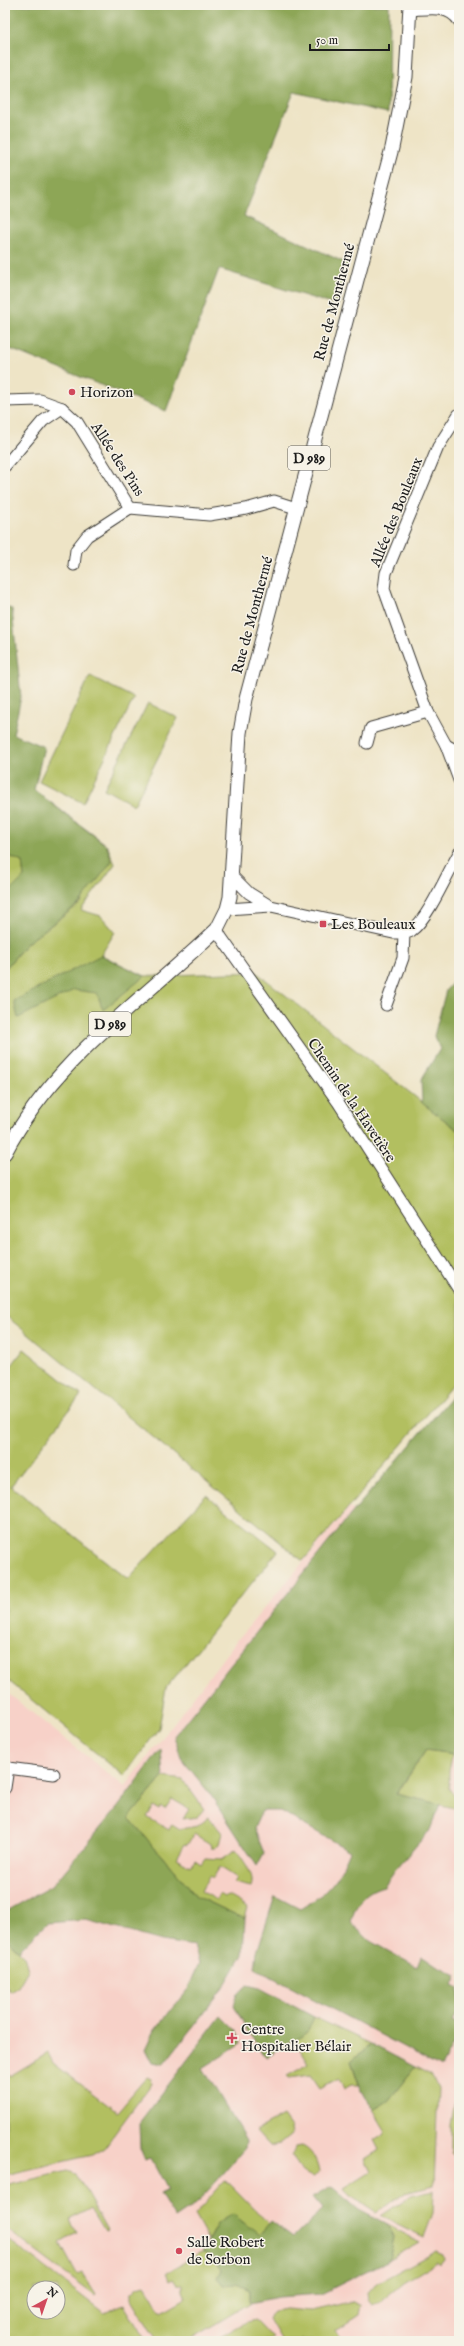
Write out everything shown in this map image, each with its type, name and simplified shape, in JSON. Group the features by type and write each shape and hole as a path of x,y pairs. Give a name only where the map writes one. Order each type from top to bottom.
{"main road":[{"name":"Rue de Monthermé","path":"5,1153 14,1136 67,1066 92,1040 217,929 227,909 233,865 240,733 246,699 392,148 406,77 410,8"}],"street":[{"path":"410,8 441,8 456,16 459,21"},
{"name":"Allée des Pins","path":"5,401 40,400 62,408 77,422 130,508 209,515 246,509 274,501 296,508"},
{"path":"5,466 43,421 62,408"},
{"name":"Allée des Bouleaux","path":"459,414 438,447 386,573 384,589 428,712 446,745 459,780"},
{"path":"74,565 76,550 87,536 130,508"},
{"path":"367,743 371,728 428,712"},
{"path":"446,745 459,752"},
{"path":"227,909 271,906 393,934 404,933 411,931 424,916 459,853"},
{"path":"231,875 249,893 271,906"},
{"name":"Chemin de la Havetière","path":"217,929 221,937 338,1102 459,1290"},
{"path":"386,1005 403,958 404,933"},
{"path":"5,1788 6,1766 54,1774"}],"shaded area":[{"name":"Centre Hospitalier Bélair","path":"349,1508 459,1554 459,2341 5,2341 5,1691 125,1787 233,1645"}],"green space":[{"path":"5,5 389,5 388,113 294,92 244,216 348,264 338,306 219,269 166,411 5,347"},
{"path":"5,607 12,609 21,697 13,734 44,747 34,790 106,845 112,861 80,903 27,943 5,969 5,896 24,877 22,862 5,854"},
{"path":"90,676 134,698 83,803 39,781"},
{"path":"148,703 178,718 134,805 104,789"},
{"path":"34,790 107,845 115,864 81,910 101,916 115,932 101,955 145,976 256,972 459,1131 459,1377 303,1561 5,1315 5,969 27,943 81,903 106,845"},
{"path":"5,854 22,862 24,877 5,896"},
{"path":"101,955 145,976 103,1010 97,993 74,990 18,1018 14,1001"},
{"path":"459,976 459,1131 422,1103 421,1080 440,1049 434,1036 446,990"},
{"path":"24,1349 81,1395 11,1486 128,1579 206,1495 278,1551 166,1688 159,1728 124,1776 5,1678 5,1374"},
{"path":"459,1388 459,1725 453,1754 426,1750 396,1794 440,1804 430,1830 395,1870 384,1886 371,1891 362,1899 355,1910 351,1923 370,1941 417,1967 421,1957 457,1975 453,1985 459,1988 459,2010 453,2021 459,2024 459,2034 441,2067 255,1968 257,1952 275,1896 300,1909 318,1897 331,1885 336,1879 350,1851 280,1811 262,1811 254,1828 264,1853 257,1866 210,1794 181,1758 174,1736 346,1520"},
{"path":"161,1749 163,1777 129,1818 196,1896 245,1919 243,1954 223,1988 163,2065 153,2063 146,2049 155,2030 188,1989 199,1963 194,1946 162,1941 86,1920 47,1923 19,1951 5,1938 5,1912 53,1885 118,1807"},
{"path":"426,1750 453,1754 449,1771 449,1789 459,1801 459,1809 396,1795"},
{"path":"163,1777 183,1780 204,1809 197,1817 183,1819 189,1809 172,1799 165,1809 161,1807 159,1810 154,1807 147,1817 169,1830 172,1824 180,1829 198,1826 209,1817 222,1833 219,1844 215,1848 211,1848 212,1845 194,1834 187,1845 184,1844 176,1858 191,1866 195,1860 201,1864 205,1858 222,1859 236,1849 248,1867 252,1877 251,1887 234,1883 237,1878 220,1867 213,1878 209,1876 201,1891 217,1900 220,1894 225,1897 229,1896 248,1907 245,1919 196,1896 129,1818"},
{"path":"5,1938 24,1956 28,1970 18,1987 10,1992 7,1987 5,1988"},
{"path":"247,1985 260,1988 314,2017 308,2031 295,2041 294,2039 266,2057 248,2032 234,2005 238,1994"},
{"path":"221,2016 235,2030 241,2044 203,2068 246,2140 245,2148 204,2195 175,2218 160,2194 168,2190 151,2158 145,2160 140,2148 139,2123"},
{"path":"314,2017 371,2044 351,2061 359,2085 351,2085 344,2089 339,2078 320,2088 311,2075 289,2078 287,2076 309,2064 295,2041 308,2031"},
{"path":"371,2044 415,2067 388,2101 373,2110 361,2089 351,2061"},
{"path":"48,2053 53,2063 117,2112 147,2077 151,2079 152,2083 104,2148 92,2155 5,2175 5,2068 10,2076"},
{"path":"415,2067 431,2075 438,2088 434,2185 405,2192 376,2213 349,2195 344,2188 371,2171 365,2159 379,2150 374,2140 383,2134 385,2130 373,2110 388,2101"},
{"path":"459,2074 459,2161 451,2153 451,2126"},
{"path":"283,2116 291,2127 292,2135 281,2144 270,2146 256,2131"},
{"path":"302,2146 312,2153 317,2164 319,2172 314,2177 303,2172 297,2166 291,2155 296,2147"},
{"path":"68,2171 76,2174 108,2230 105,2231 91,2208 70,2220 77,2233 60,2243 77,2275 82,2273 96,2295 95,2296 5,2228 5,2186"},
{"path":"224,2182 230,2184 269,2224 259,2235 217,2224 208,2240 194,2215"},
{"path":"332,2187 359,2210 386,2224 394,2237 389,2260 321,2294 278,2297 250,2303 250,2290 236,2284 223,2285 217,2277 221,2270 213,2257 202,2252 217,2224 233,2214 259,2235 271,2221 293,2237 322,2209 313,2198"},
{"path":"434,2190 433,2213 424,2237 381,2216 411,2195"},
{"path":"386,2224 420,2242 389,2260 394,2237"},
{"path":"5,2237 61,2280 26,2280 26,2320 66,2320 66,2284 104,2313 124,2305 146,2341 5,2341"},
{"path":"436,2251 443,2254 444,2259 439,2265 437,2262 403,2283 380,2302 372,2305 368,2300 367,2292 379,2282"},
{"path":"202,2252 212,2258 228,2277 250,2290 250,2303 187,2341 156,2341 131,2300 131,2294 138,2287 145,2285 162,2312 186,2298 183,2291 183,2285 178,2284 174,2278 170,2280 166,2273"},
{"path":"354,2301 361,2305 359,2315 336,2330 342,2341 282,2341 269,2319 273,2311 286,2309 311,2311"},
{"path":"256,2320 273,2338 268,2341 213,2341 246,2322"}],"place":[{"name":"Horizon","path":"72,392"},
{"name":"Les Bouleaux","path":"323,924"},
{"name":"Centre Hospitalier Bélair","path":"232,2038"},
{"name":"Salle Robert de Sorbon","path":"179,2251"}]}
